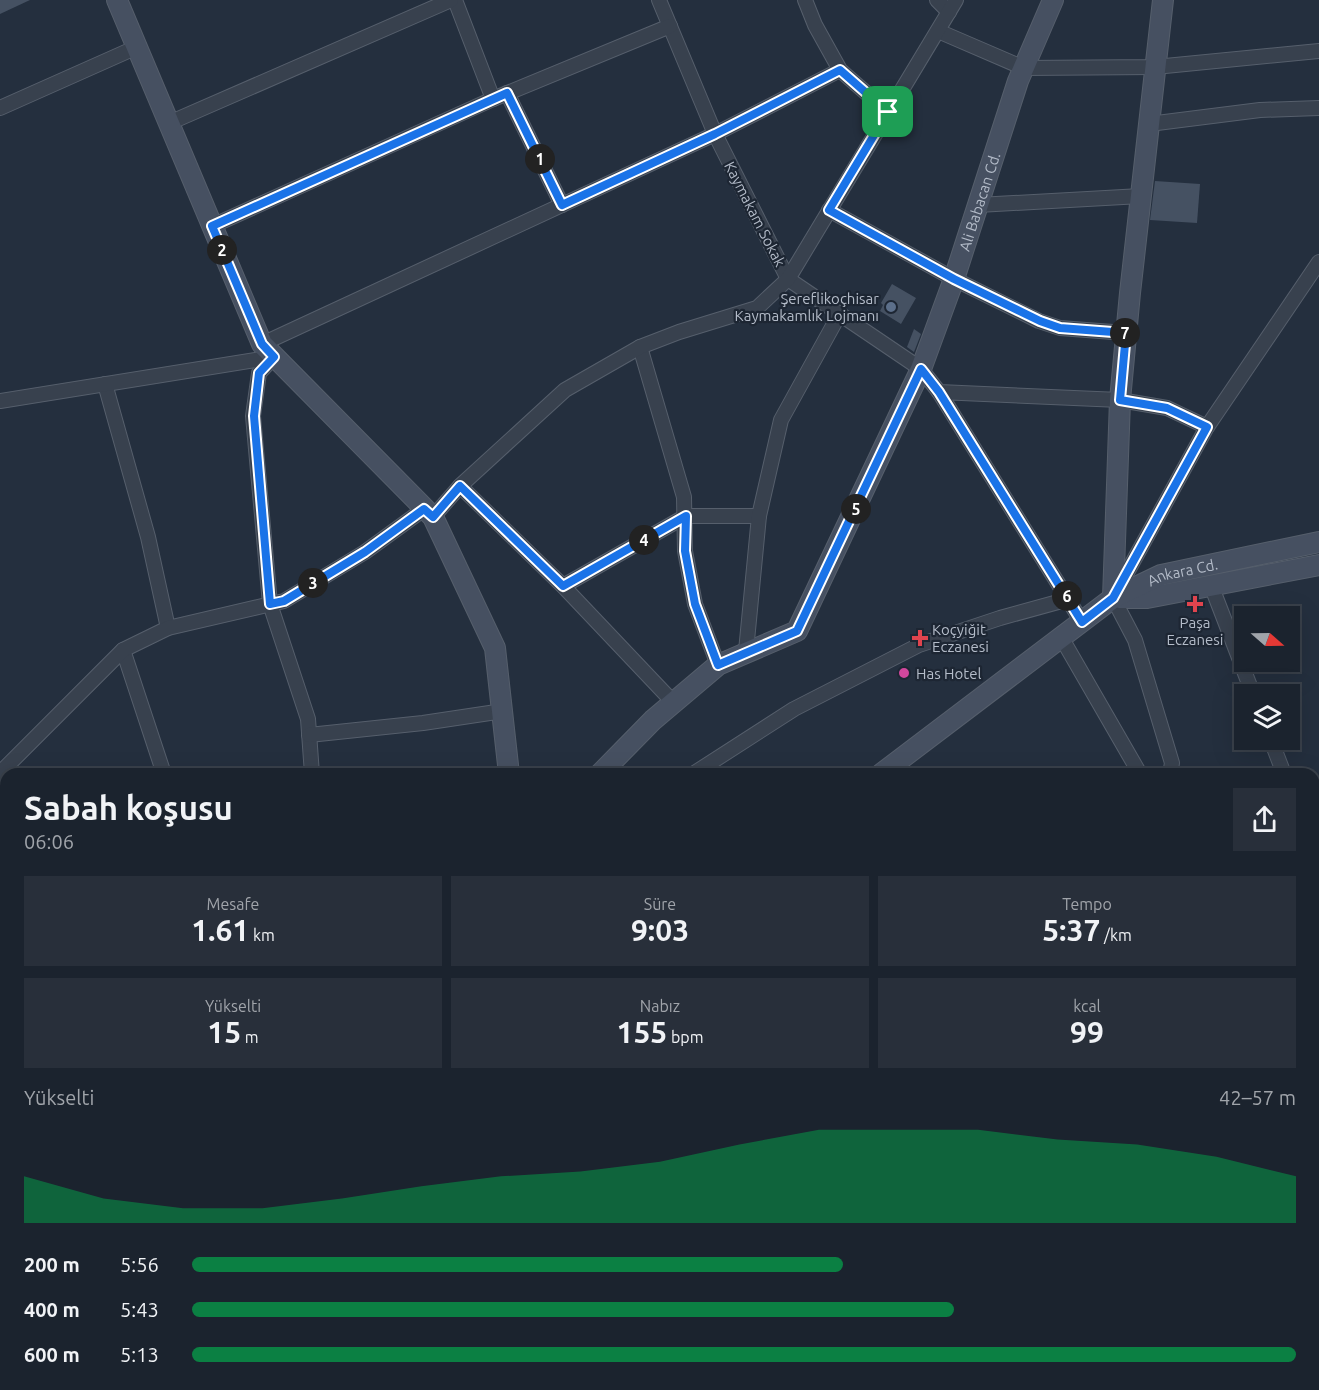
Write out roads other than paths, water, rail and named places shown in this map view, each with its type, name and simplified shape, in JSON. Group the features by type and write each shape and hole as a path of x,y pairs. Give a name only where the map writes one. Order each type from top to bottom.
{"street":[{"path":"117,0 212,226 268,351 428,513 495,648 508,768"},
{"path":"169,123 453,0 493,99"},
{"name":"Kaymakam Sokak","path":"659,0 715,134 788,279 921,369 939,392 1082,622"},
{"path":"805,0 815,25 840,70 888,112"},
{"path":"938,0 949,12"},
{"path":"5,768 123,650 168,628 284,601 428,513 565,390 640,347 679,332 757,308 788,279 956,0"},
{"name":"Ali Babacan Cd.","path":"746,651 797,631 921,369 954,279 1024,68 1053,0"},
{"path":"1163,0 1120,400 1113,598 1135,640 1172,763 1171,768"},
{"path":"212,226 493,99 670,26"},
{"path":"938,31 1024,68 1155,68 1319,51"},
{"path":"0,108 137,47"},
{"path":"0,401 105,384 268,351 562,205 715,134 840,70"},
{"path":"507,93 562,205"},
{"path":"1149,124 1260,110 1319,108"},
{"path":"978,205 1141,196"},
{"path":"829,210 954,279 1040,321 1060,328 1126,333"},
{"path":"896,768 1113,598 1207,427 1319,262"},
{"path":"606,768 673,702 718,665 746,651 759,516 781,420 839,315"},
{"path":"640,347 684,497 685,551 695,604 718,665"},
{"path":"268,351 259,373 254,416 270,604 308,719 312,768"},
{"path":"105,384 148,537 168,628"},
{"path":"939,392 1120,400 1167,408 1207,427"},
{"path":"460,486 563,586 673,702"},
{"path":"563,586 686,516 759,516"},
{"name":"Ankara Cd.","path":"1113,598 1161,575 1319,542"},
{"name":"Ankara Cd.","path":"1113,598 1148,598 1319,565"},
{"path":"1211,585 1249,684"},
{"path":"702,768 794,709 919,645 999,618 1069,599"},
{"path":"1061,637 1137,768"},
{"path":"123,650 163,768"},
{"path":"309,735 423,723 503,711"},
{"path":"1275,750 1282,768"}],"place":[{"name":"Şereflikoçhisar Kaymakamlık Lojmanı","path":"891,307"},
{"name":"Paşa Eczanesi","path":"1195,604"},
{"name":"Koçyiğit Eczanesi","path":"920,638"},
{"name":"Has Hotel","path":"904,673"}]}
